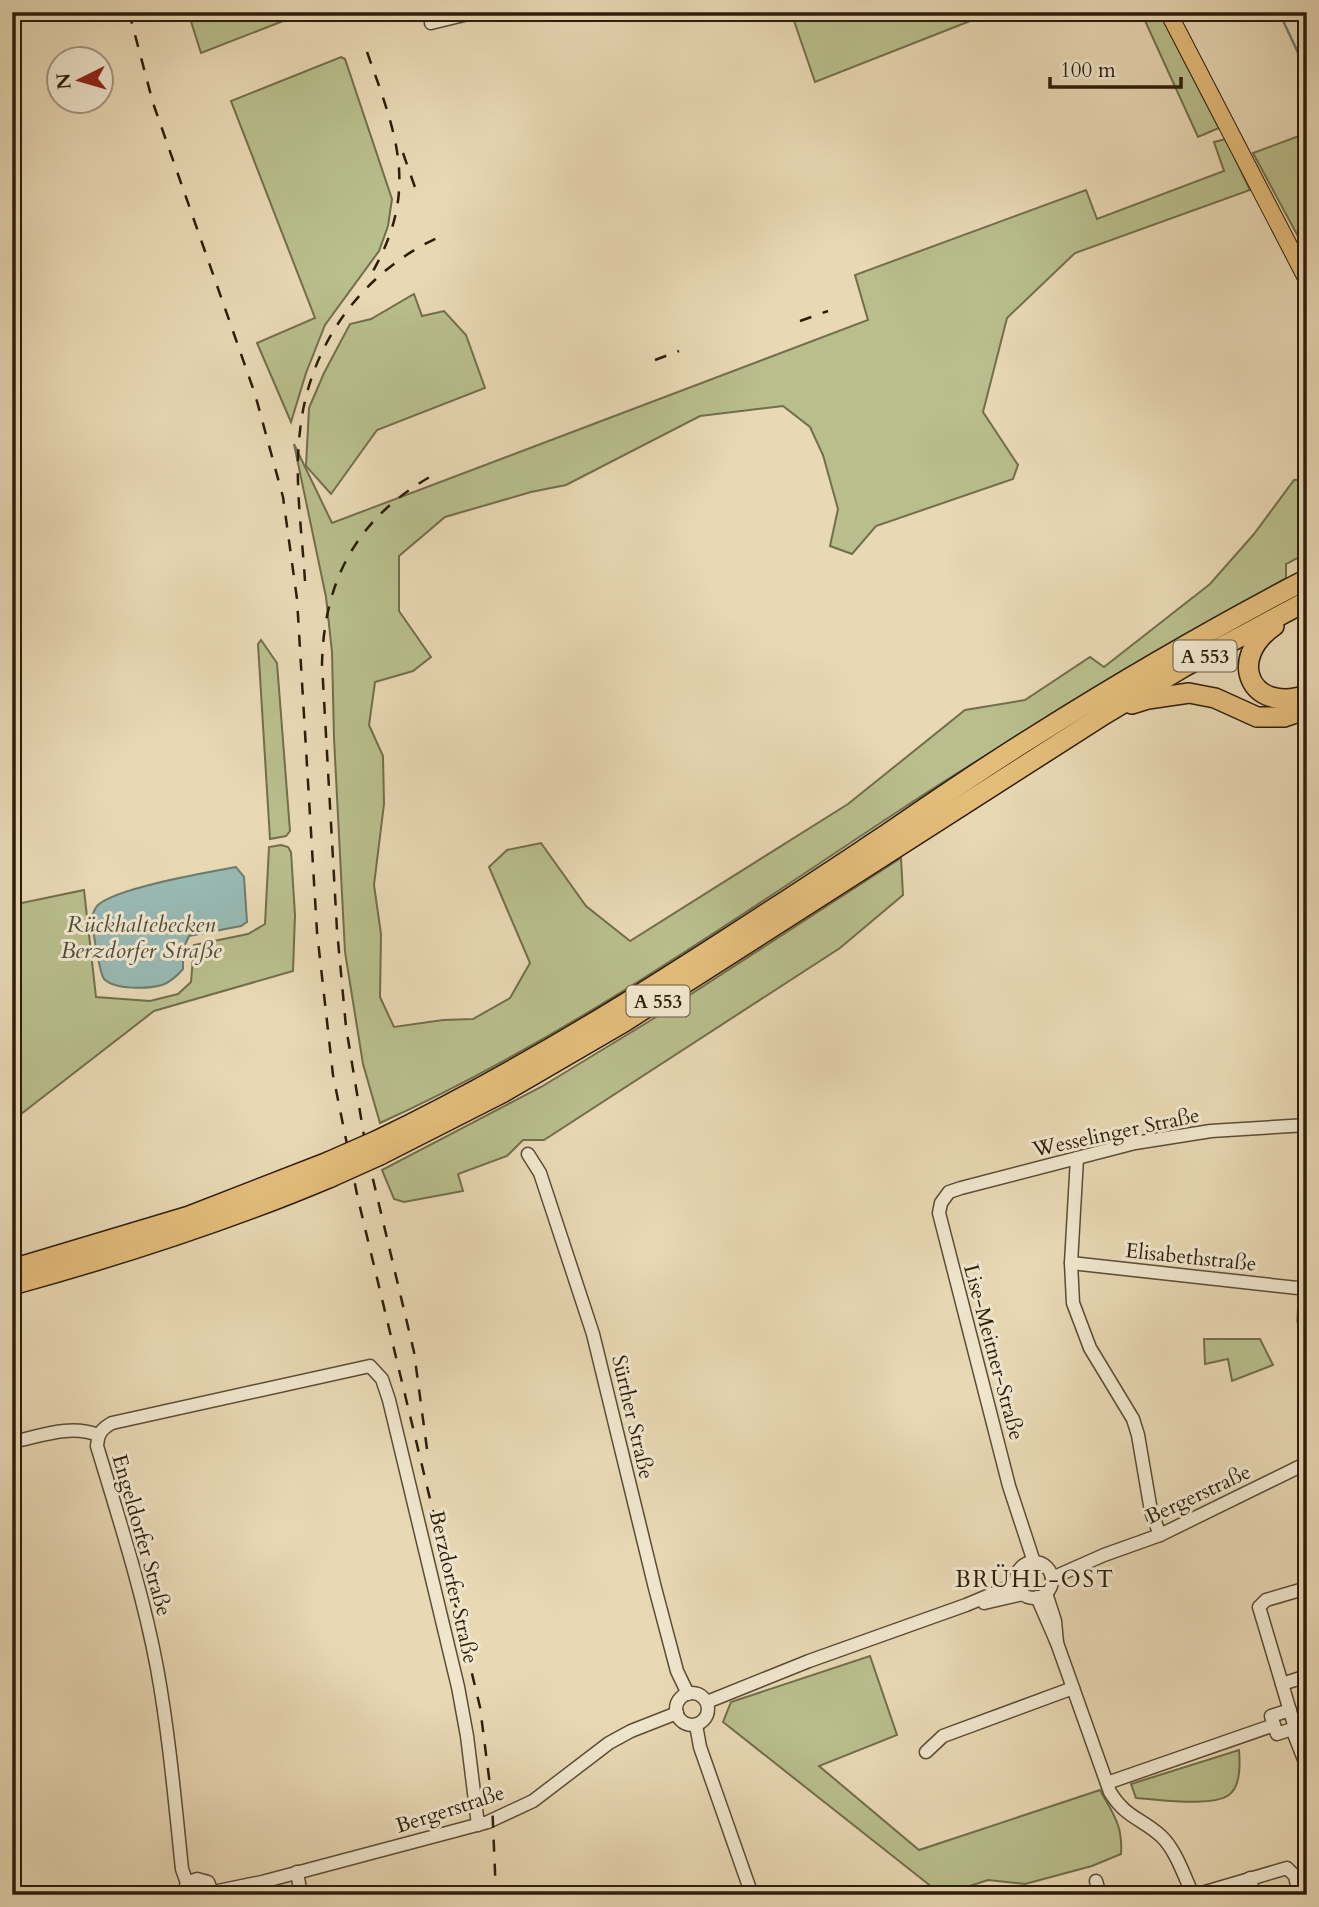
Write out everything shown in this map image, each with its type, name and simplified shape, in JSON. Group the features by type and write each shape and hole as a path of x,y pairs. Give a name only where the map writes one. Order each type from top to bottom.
{"highway":[{"name":"A 553","path":"379,1147 593,1024 757,920 1031,738 1220,624 1307,579"},
{"name":"A 553","path":"12,1285 173,1237 502,1093 615,1028 1105,714 1182,668 1307,603"},
{"path":"1307,603 1261,635 1250,653 1249,672 1253,685 1266,697 1283,699 1307,695"},
{"path":"1105,714 1148,699 1189,693 1215,698 1258,717 1284,717 1307,709"},
{"name":"A 553","path":"12,1269 189,1216 330,1169"}],"main road":[{"path":"1168,12 1307,280"}],"street":[{"path":"432,23 450,14 476,12"},
{"name":"Wesselinger Straße","path":"941,1203 949,1192 961,1188 1135,1143 1194,1133 1307,1125"},
{"name":"Sürther Straße","path":"528,1154 540,1173 593,1334 655,1588 677,1671 688,1694"},
{"path":"1077,1158 1071,1263 1073,1303 1090,1348 1126,1404 1133,1421 1151,1511 1160,1535"},
{"name":"Lise-Meitner-Straße","path":"941,1203 939,1213 942,1226 1028,1564"},
{"path":"1307,1245 1304,1321 1307,1335"},
{"name":"Elisabethstraße","path":"1071,1263 1306,1289"},
{"name":"Engeldorfer Straße","path":"185,1889 156,1666 141,1594 97,1446 98,1435 104,1427 112,1423 370,1366"},
{"name":"Berzdorfer Straße","path":"370,1366 382,1379 389,1400 446,1639 467,1736 478,1825"},
{"path":"12,1442 66,1430 86,1430 98,1435"},
{"name":"Bergerstraße","path":"1050,1573 1160,1535 1307,1463"},
{"path":"707,1702 1009,1587 1016,1581 1018,1572 1028,1564 1050,1573 1050,1589 1042,1595 1023,1594 966,1605"},
{"path":"1016,1581 1023,1594"},
{"path":"1307,1588 1266,1600 1259,1607 1290,1710 1295,1728 1293,1729 1307,1767"},
{"path":"1042,1595 1107,1783 1122,1810 1160,1835 1169,1846 1194,1895 1287,1868 1295,1876 1299,1895"},
{"path":"1282,1684 1307,1676"},
{"path":"926,1752 943,1736 1073,1688"},
{"path":"688,1694 699,1694 707,1702 706,1718 696,1724 686,1724 677,1713 679,1700 688,1694"},
{"path":"1290,1710 1271,1716 1277,1734 1293,1729"},
{"name":"Bergerstraße","path":"213,1893 478,1825 533,1801 609,1743 677,1713"},
{"path":"696,1724 700,1746 752,1895"},
{"path":"1107,1783 1274,1725"},
{"path":"297,1872 301,1895"},
{"path":"1250,1878 1254,1895"},
{"path":"185,1889 197,1879 208,1882 213,1893"},
{"path":"1096,1881 1100,1895"}],"green space":[{"path":"188,12 306,12 201,53"},
{"path":"791,12 993,12 815,82"},
{"path":"1141,12 1159,12 1219,128 1198,137"},
{"path":"341,57 345,59 392,199 388,226 379,251 325,325 291,422 257,343 315,318 231,101"},
{"path":"1307,133 1307,253 1253,153"},
{"path":"1226,139 1250,190 1075,253 1007,318 983,412 1018,465 1013,479 876,526 852,554 830,546 838,509 823,455 810,427 783,406 700,416 566,485 531,492 445,517 399,556 399,611 431,657 413,671 375,682 369,725 383,756 384,804 374,885 381,934 380,997 394,1027 473,1019 510,998 530,963 489,867 507,850 541,843 586,906 630,941 848,804 965,710 1025,700 1090,657 1104,667 1210,584 1254,534 1294,480 1307,479 1307,553 1286,564 1286,578 990,753 579,1018 448,1090 380,1123 363,1064 345,952 332,652 326,597 294,444 332,523 868,320 855,275 1086,190 1097,219 1224,171 1214,142"},
{"path":"414,294 422,316 444,311 466,335 485,388 377,430 331,494 306,466 309,408 350,324 371,319"},
{"path":"261,640 277,663 290,831 286,836 270,839 258,644"},
{"path":"269,847 288,847 291,852 295,915 293,971 154,1011 12,1121 12,905 84,890 96,997 150,1001 178,994 191,982 194,945 248,934 265,924"},
{"path":"901,858 903,895 840,948 544,1140 523,1140 507,1156 458,1174 463,1191 404,1202 394,1199 382,1170 541,1087 648,1022"},
{"path":"1204,1339 1260,1339 1273,1365 1232,1381 1228,1359 1205,1364"},
{"path":"870,1656 897,1735 819,1766 919,1850 1100,1790 1119,1827 1121,1854 1092,1866 1025,1884 988,1880 942,1895 723,1722 731,1702"},
{"path":"1239,1750 1237,1783 1225,1797 1201,1802 1136,1798 1131,1784"}],"water":[{"name":"Rückhaltebecken Berzdorfer Straße","path":"236,867 244,877 247,922 241,926 189,936 183,949 183,969 165,984 132,988 109,983 104,979 92,921 97,906 106,899 141,887"}],"waterway":[{"path":"1279,12 1307,72"}],"railway":[{"path":"129,12 153,103 255,394 283,497 297,599 317,932 333,1075 358,1199 480,1707 492,1801 496,1895"},
{"path":"367,52 388,112 399,165 395,219 385,247 369,278"},
{"path":"403,153 418,196"},
{"path":"305,581 298,450 306,399 315,368 346,312 367,288 390,267 446,234"},
{"path":"800,321 828,311"},
{"path":"655,360 679,351"},
{"path":"427,1449 414,1352 367,1154 346,1027 337,930 322,664 324,633 330,604 351,552 366,530 386,509 435,474"}],"district":[{"name":"BRÜHL-OST","path":"1035,1579"}]}
